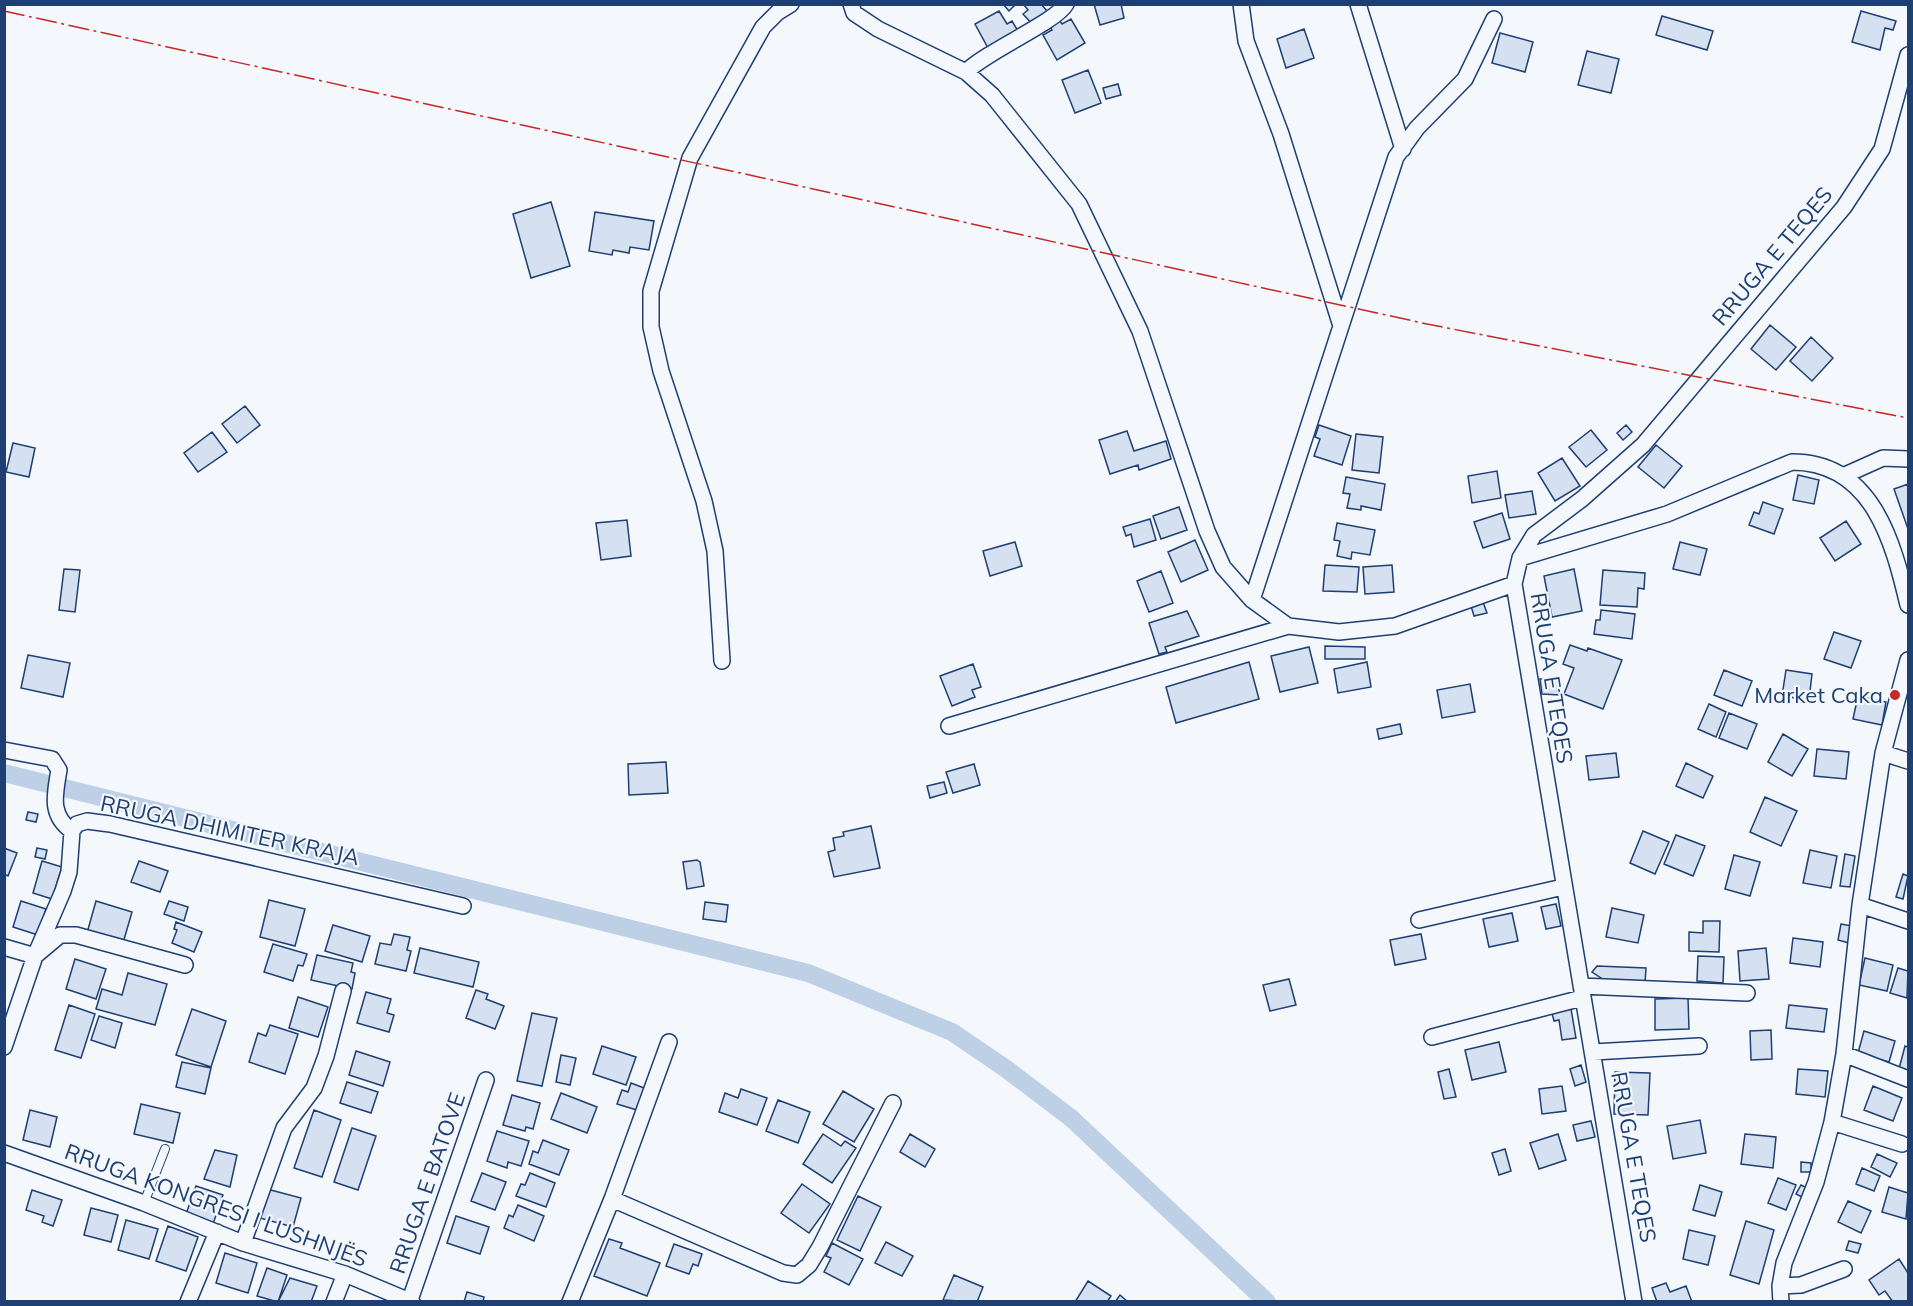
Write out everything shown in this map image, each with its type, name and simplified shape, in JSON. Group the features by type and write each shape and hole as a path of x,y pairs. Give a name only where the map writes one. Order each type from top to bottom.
{"street":[{"path":"722,661 715,551 704,501 661,371 651,327 651,291 690,158 763,27 778,12 792,4"},
{"path":"851,4 854,13 878,29 966,72 992,95 1079,204 1140,332 1192,490 1223,567 1252,600 1288,626"},
{"path":"966,72 979,59 1052,16 1066,4"},
{"path":"1241,4 1246,41 1281,134 1341,326"},
{"path":"1358,4 1402,148"},
{"path":"1252,600 1396,157 1417,128 1465,79 1494,18"},
{"name":"RRUGA E TEQES","path":"1634,1302 1514,584 1520,558 1534,536 1582,499 1643,445 1844,207 1882,148 1908,55"},
{"path":"1845,475 1883,458 1908,459"},
{"path":"1520,558 1667,514 1792,462 1826,467 1845,475 1874,505 1892,548 1908,605"},
{"path":"949,726 1288,626 1339,632 1395,626 1514,584"},
{"path":"1844,1269 1780,1294 1784,1263 1816,1182 1832,1122 1844,1054 1860,905 1883,753 1908,660"},
{"path":"4,750 52,759 59,770 53,804 58,817 72,831"},
{"path":"1883,753 1908,761"},
{"name":"RRUGA DHIMITER KRAJA","path":"4,1047 36,956 66,882 72,831 77,825 87,821 110,824 463,906"},
{"path":"1419,920 1563,886"},
{"path":"1860,905 1908,921"},
{"path":"4,947 36,956 60,935 76,935 184,965"},
{"path":"243,1243 284,1128 314,1088 326,1056 343,991"},
{"path":"1432,1037 1581,992 1748,993"},
{"path":"570,1302 612,1198 669,1042"},
{"path":"1593,1052 1699,1046"},
{"path":"1844,1054 1908,1079"},
{"name":"RRUGA E BATOVE","path":"411,1301 486,1080"},
{"path":"612,1198 783,1273 797,1275 809,1265 820,1247 893,1102"},
{"path":"1832,1122 1902,1144"},
{"name":"RRUGA KONGRESI I LUSHNJËS","path":"4,1153 144,1203 243,1243 345,1274 411,1301"},
{"path":"188,1302 217,1232"},
{"path":"334,1302 345,1274"}],"lane":[{"path":"144,1203 165,1149"}],"building":[{"path":"1003,4 1016,4 1009,11"},
{"path":"1041,4 1047,11 1033,25 1023,14 1028,10 1024,5"},
{"path":"1094,4 1121,4 1124,18 1100,25"},
{"path":"999,11 1007,24 1012,21 1018,31 988,48 975,24"},
{"path":"1861,11 1896,21 1893,30 1885,28 1880,50 1852,42"},
{"path":"1662,16 1713,31 1707,50 1656,35"},
{"path":"1058,18 1062,24 1071,19 1085,43 1057,60 1043,35 1052,30 1048,24"},
{"path":"1304,29 1314,58 1286,68 1277,39"},
{"path":"1500,33 1533,42 1525,72 1492,63"},
{"path":"1587,51 1619,59 1611,93 1578,85"},
{"path":"1088,70 1101,103 1075,113 1062,80"},
{"path":"1118,84 1121,95 1106,99 1103,88"},
{"path":"551,202 570,266 531,278 513,214"},
{"path":"595,212 654,221 649,250 630,247 629,253 613,250 612,255 589,251"},
{"path":"1770,325 1796,347 1776,370 1751,349"},
{"path":"1811,337 1833,358 1812,381 1790,361"},
{"path":"245,406 260,425 237,443 222,424"},
{"path":"1319,425 1351,436 1342,465 1314,456 1320,439 1315,437"},
{"path":"1626,425 1632,432 1623,440 1617,433"},
{"path":"1591,430 1607,450 1586,467 1569,447"},
{"path":"1127,431 1134,451 1166,441 1171,459 1139,470 1138,465 1110,474 1099,440"},
{"path":"212,432 227,452 198,472 184,453"},
{"path":"1356,434 1383,437 1379,473 1352,470"},
{"path":"13,443 35,448 29,477 6,472"},
{"path":"1656,445 1682,466 1664,488 1638,467"},
{"path":"1562,458 1580,486 1555,501 1538,473"},
{"path":"1497,471 1501,498 1472,503 1468,476"},
{"path":"1798,475 1819,480 1814,504 1793,500"},
{"path":"1346,477 1385,484 1381,510 1361,506 1361,510 1347,508 1350,494 1343,493"},
{"path":"1908,484 1908,529 1894,489"},
{"path":"1532,491 1536,514 1509,518 1505,495"},
{"path":"1763,502 1783,509 1774,534 1749,525 1754,512 1759,514"},
{"path":"1179,507 1187,530 1161,539 1153,516"},
{"path":"1502,513 1510,539 1483,548 1474,522"},
{"path":"1150,519 1156,540 1134,547 1131,534 1126,536 1123,527"},
{"path":"627,520 631,556 601,560 596,523"},
{"path":"1846,521 1861,544 1835,561 1820,538"},
{"path":"1337,523 1375,530 1370,555 1352,552 1351,559 1337,556 1340,541 1334,540"},
{"path":"1195,540 1208,570 1181,582 1168,552"},
{"path":"1015,542 1022,566 990,576 983,551"},
{"path":"1680,542 1707,549 1700,575 1673,569"},
{"path":"1325,565 1359,567 1357,592 1323,591"},
{"path":"1392,565 1394,592 1365,594 1363,567"},
{"path":"64,569 80,570 75,612 59,610"},
{"path":"1574,569 1582,611 1552,617 1544,576"},
{"path":"1603,570 1645,573 1644,589 1638,588 1637,607 1600,605"},
{"path":"1161,571 1173,603 1149,612 1137,581"},
{"path":"1483,602 1487,613 1474,616 1471,606"},
{"path":"1601,610 1635,614 1632,639 1594,634 1596,620 1600,620"},
{"path":"1187,611 1199,636 1165,647 1167,652 1159,654 1149,623"},
{"path":"1834,632 1861,641 1851,668 1824,659"},
{"path":"1570,645 1587,651 1588,648 1622,660 1603,709 1564,694 1574,668 1563,664"},
{"path":"1325,646 1365,647 1365,659 1325,659"},
{"path":"1309,647 1318,683 1280,692 1271,656"},
{"path":"28,655 70,663 63,697 21,688"},
{"path":"1249,662 1259,699 1176,723 1166,687"},
{"path":"1367,662 1371,687 1338,693 1334,669"},
{"path":"973,664 981,687 972,690 975,697 952,706 940,676"},
{"path":"1724,670 1752,681 1742,706 1714,695"},
{"path":"1786,670 1812,674 1809,700 1782,696"},
{"path":"1540,679 1557,679 1560,695 1542,694"},
{"path":"1470,684 1475,712 1442,718 1437,690"},
{"path":"1858,696 1886,702 1882,725 1853,719"},
{"path":"1709,704 1726,712 1716,737 1698,729"},
{"path":"1729,713 1757,724 1747,749 1719,738"},
{"path":"1400,724 1402,734 1379,739 1377,729"},
{"path":"1783,734 1808,749 1792,776 1768,762"},
{"path":"1817,749 1849,752 1846,779 1814,776"},
{"path":"1616,753 1619,777 1589,780 1586,756"},
{"path":"666,762 668,793 629,795 628,764"},
{"path":"1686,763 1713,776 1703,798 1676,786"},
{"path":"974,764 980,785 953,793 946,772"},
{"path":"944,782 947,793 930,798 927,786"},
{"path":"1765,797 1797,811 1781,846 1750,832"},
{"path":"28,812 38,814 36,822 26,820"},
{"path":"871,826 880,868 834,877 828,852 835,850 833,838 844,836 843,832"},
{"path":"1643,831 1669,842 1655,874 1630,863"},
{"path":"1676,835 1705,846 1693,876 1664,864"},
{"path":"4,848 17,853 8,876 4,874"},
{"path":"37,848 47,850 45,859 35,857"},
{"path":"1810,850 1837,856 1831,888 1803,883"},
{"path":"1845,854 1855,856 1850,887 1840,886"},
{"path":"1734,855 1760,862 1750,896 1725,889"},
{"path":"697,860 700,862 704,886 687,889 683,862"},
{"path":"42,861 62,867 52,899 33,893"},
{"path":"139,861 168,871 160,892 131,882"},
{"path":"1903,874 1908,876 1903,899 1896,897"},
{"path":"269,900 305,909 295,946 260,937"},
{"path":"21,901 46,909 38,935 13,927"},
{"path":"96,901 132,912 123,943 87,933"},
{"path":"169,901 188,907 184,921 164,914"},
{"path":"705,902 728,905 726,922 703,919"},
{"path":"1556,904 1561,926 1546,929 1541,907"},
{"path":"1612,908 1644,915 1638,943 1606,937"},
{"path":"1512,913 1518,941 1489,947 1483,919"},
{"path":"1703,921 1720,921 1719,952 1689,951 1689,932 1703,933"},
{"path":"176,922 202,932 194,952 172,943 177,930 174,929"},
{"path":"1841,924 1852,926 1849,943 1838,940"},
{"path":"333,925 370,936 362,962 325,951"},
{"path":"394,934 410,937 407,950 411,951 406,971 375,964 380,943 391,945"},
{"path":"1421,934 1426,959 1395,965 1390,940"},
{"path":"1793,938 1823,942 1820,967 1790,963"},
{"path":"273,944 307,954 303,966 298,965 293,981 264,972"},
{"path":"420,948 479,962 473,987 414,973"},
{"path":"1766,948 1769,979 1740,981 1738,951"},
{"path":"317,955 353,963 351,972 355,973 352,989 311,980"},
{"path":"1698,956 1724,957 1723,983 1697,981"},
{"path":"1865,958 1893,965 1887,991 1859,985"},
{"path":"75,959 106,969 96,999 66,989"},
{"path":"1597,966 1646,968 1645,983 1600,981 1601,978 1592,972"},
{"path":"1898,968 1908,971 1907,998 1890,993"},
{"path":"128,973 167,984 155,1025 96,1009 102,989 122,995"},
{"path":"1289,979 1296,1005 1270,1011 1263,985"},
{"path":"476,990 488,994 486,999 504,1006 495,1029 466,1018"},
{"path":"366,992 391,999 387,1013 394,1015 389,1032 357,1023"},
{"path":"298,997 328,1007 318,1037 289,1028"},
{"path":"1688,998 1689,1029 1655,1030 1655,999"},
{"path":"69,1005 95,1014 81,1058 55,1050"},
{"path":"1789,1005 1827,1009 1824,1032 1786,1028"},
{"path":"192,1009 226,1021 211,1067 176,1055"},
{"path":"1571,1009 1576,1038 1562,1040 1559,1020 1554,1021 1552,1013"},
{"path":"532,1013 557,1018 542,1086 517,1081"},
{"path":"99,1016 122,1023 115,1048 91,1040"},
{"path":"270,1025 298,1034 285,1074 249,1062 258,1033 266,1036"},
{"path":"1771,1030 1772,1059 1751,1060 1750,1031"},
{"path":"1864,1031 1895,1041 1889,1062 1858,1053"},
{"path":"1499,1042 1506,1072 1472,1080 1465,1050"},
{"path":"602,1046 636,1057 626,1085 593,1074"},
{"path":"1905,1046 1908,1047 1908,1071 1899,1069"},
{"path":"356,1051 390,1062 383,1086 349,1075"},
{"path":"561,1055 576,1058 570,1085 556,1082"},
{"path":"182,1062 211,1068 205,1094 176,1087"},
{"path":"1581,1065 1586,1082 1575,1086 1570,1069"},
{"path":"1449,1069 1456,1097 1444,1099 1438,1072"},
{"path":"1798,1069 1828,1071 1825,1097 1796,1094"},
{"path":"1615,1072 1650,1073 1648,1115 1614,1114"},
{"path":"347,1082 378,1092 371,1113 340,1103"},
{"path":"631,1083 644,1088 637,1110 617,1104 622,1090 628,1092"},
{"path":"1562,1086 1566,1111 1542,1114 1539,1089"},
{"path":"1873,1086 1902,1098 1893,1121 1864,1110"},
{"path":"741,1089 767,1098 757,1125 719,1112 725,1093 738,1098"},
{"path":"843,1091 874,1109 854,1142 823,1124"},
{"path":"561,1093 597,1107 587,1133 551,1119"},
{"path":"512,1095 540,1103 533,1129 526,1127 525,1131 503,1125"},
{"path":"778,1100 810,1112 798,1143 766,1131"},
{"path":"141,1104 180,1113 173,1143 134,1134"},
{"path":"30,1110 57,1117 50,1147 23,1140"},
{"path":"314,1110 341,1120 322,1177 294,1168"},
{"path":"1700,1120 1706,1153 1673,1159 1667,1126"},
{"path":"1591,1121 1595,1137 1577,1141 1573,1125"},
{"path":"352,1128 376,1136 358,1190 334,1182"},
{"path":"497,1131 529,1141 521,1166 508,1162 507,1168 487,1161"},
{"path":"823,1134 841,1146 845,1141 856,1148 832,1183 803,1164"},
{"path":"910,1134 935,1149 925,1167 900,1152"},
{"path":"1558,1134 1566,1160 1539,1169 1530,1143"},
{"path":"1745,1134 1776,1137 1773,1168 1741,1164"},
{"path":"543,1140 569,1150 559,1175 529,1164 533,1151 538,1153"},
{"path":"1505,1149 1511,1171 1499,1175 1492,1153"},
{"path":"215,1150 237,1155 230,1187 204,1179"},
{"path":"1877,1154 1897,1163 1890,1177 1871,1167"},
{"path":"1801,1162 1811,1163 1811,1172 1801,1172"},
{"path":"1862,1168 1880,1176 1874,1191 1856,1184"},
{"path":"482,1173 506,1182 495,1210 471,1201"},
{"path":"530,1173 555,1183 546,1207 516,1196 521,1184 525,1185"},
{"path":"1778,1178 1796,1185 1786,1210 1768,1203"},
{"path":"802,1184 830,1204 809,1233 781,1213"},
{"path":"1700,1185 1722,1192 1715,1216 1693,1210"},
{"path":"1801,1185 1807,1188 1802,1197 1796,1194"},
{"path":"196,1186 223,1195 213,1224 186,1214"},
{"path":"1889,1187 1908,1193 1906,1219 1882,1212"},
{"path":"267,1189 301,1198 293,1227 260,1218"},
{"path":"32,1190 62,1200 53,1226 42,1222 44,1216 26,1210"},
{"path":"858,1196 881,1207 860,1251 837,1240"},
{"path":"1848,1201 1871,1211 1861,1233 1838,1222"},
{"path":"518,1205 544,1216 534,1241 504,1228 509,1215 513,1217"},
{"path":"91,1208 118,1215 111,1242 84,1235"},
{"path":"456,1216 489,1227 480,1254 447,1243"},
{"path":"126,1220 158,1229 149,1259 118,1250"},
{"path":"1746,1221 1774,1230 1759,1284 1730,1275"},
{"path":"168,1226 198,1237 186,1271 156,1261"},
{"path":"1689,1230 1715,1236 1708,1265 1683,1259"},
{"path":"609,1239 622,1243 620,1248 660,1263 647,1296 594,1276"},
{"path":"1849,1241 1861,1244 1858,1253 1846,1250"},
{"path":"886,1242 913,1256 902,1276 875,1263"},
{"path":"832,1243 863,1259 849,1285 824,1272 831,1258 826,1256"},
{"path":"674,1244 702,1254 698,1266 693,1264 689,1274 666,1266"},
{"path":"225,1253 257,1263 248,1293 216,1283"},
{"path":"1899,1259 1908,1273 1908,1302 1893,1302 1885,1291 1879,1295 1869,1280"},
{"path":"267,1268 287,1275 278,1302 257,1296"},
{"path":"954,1275 983,1287 977,1302 943,1300"},
{"path":"290,1278 317,1286 311,1302 278,1302"},
{"path":"1088,1281 1111,1296 1107,1302 1075,1302"},
{"path":"1666,1283 1670,1292 1686,1286 1692,1302 1657,1302 1652,1288"},
{"path":"467,1292 484,1297 483,1302 464,1302"},
{"path":"1120,1295 1128,1302 1115,1302"}],"waterway":[{"path":"4,773 808,973 952,1032 1005,1068 1071,1118 1267,1302"}],"power":[{"path":"4,11 1427,324 1908,418"}],"place":[{"name":"Market Caka","path":"1895,695"}]}
